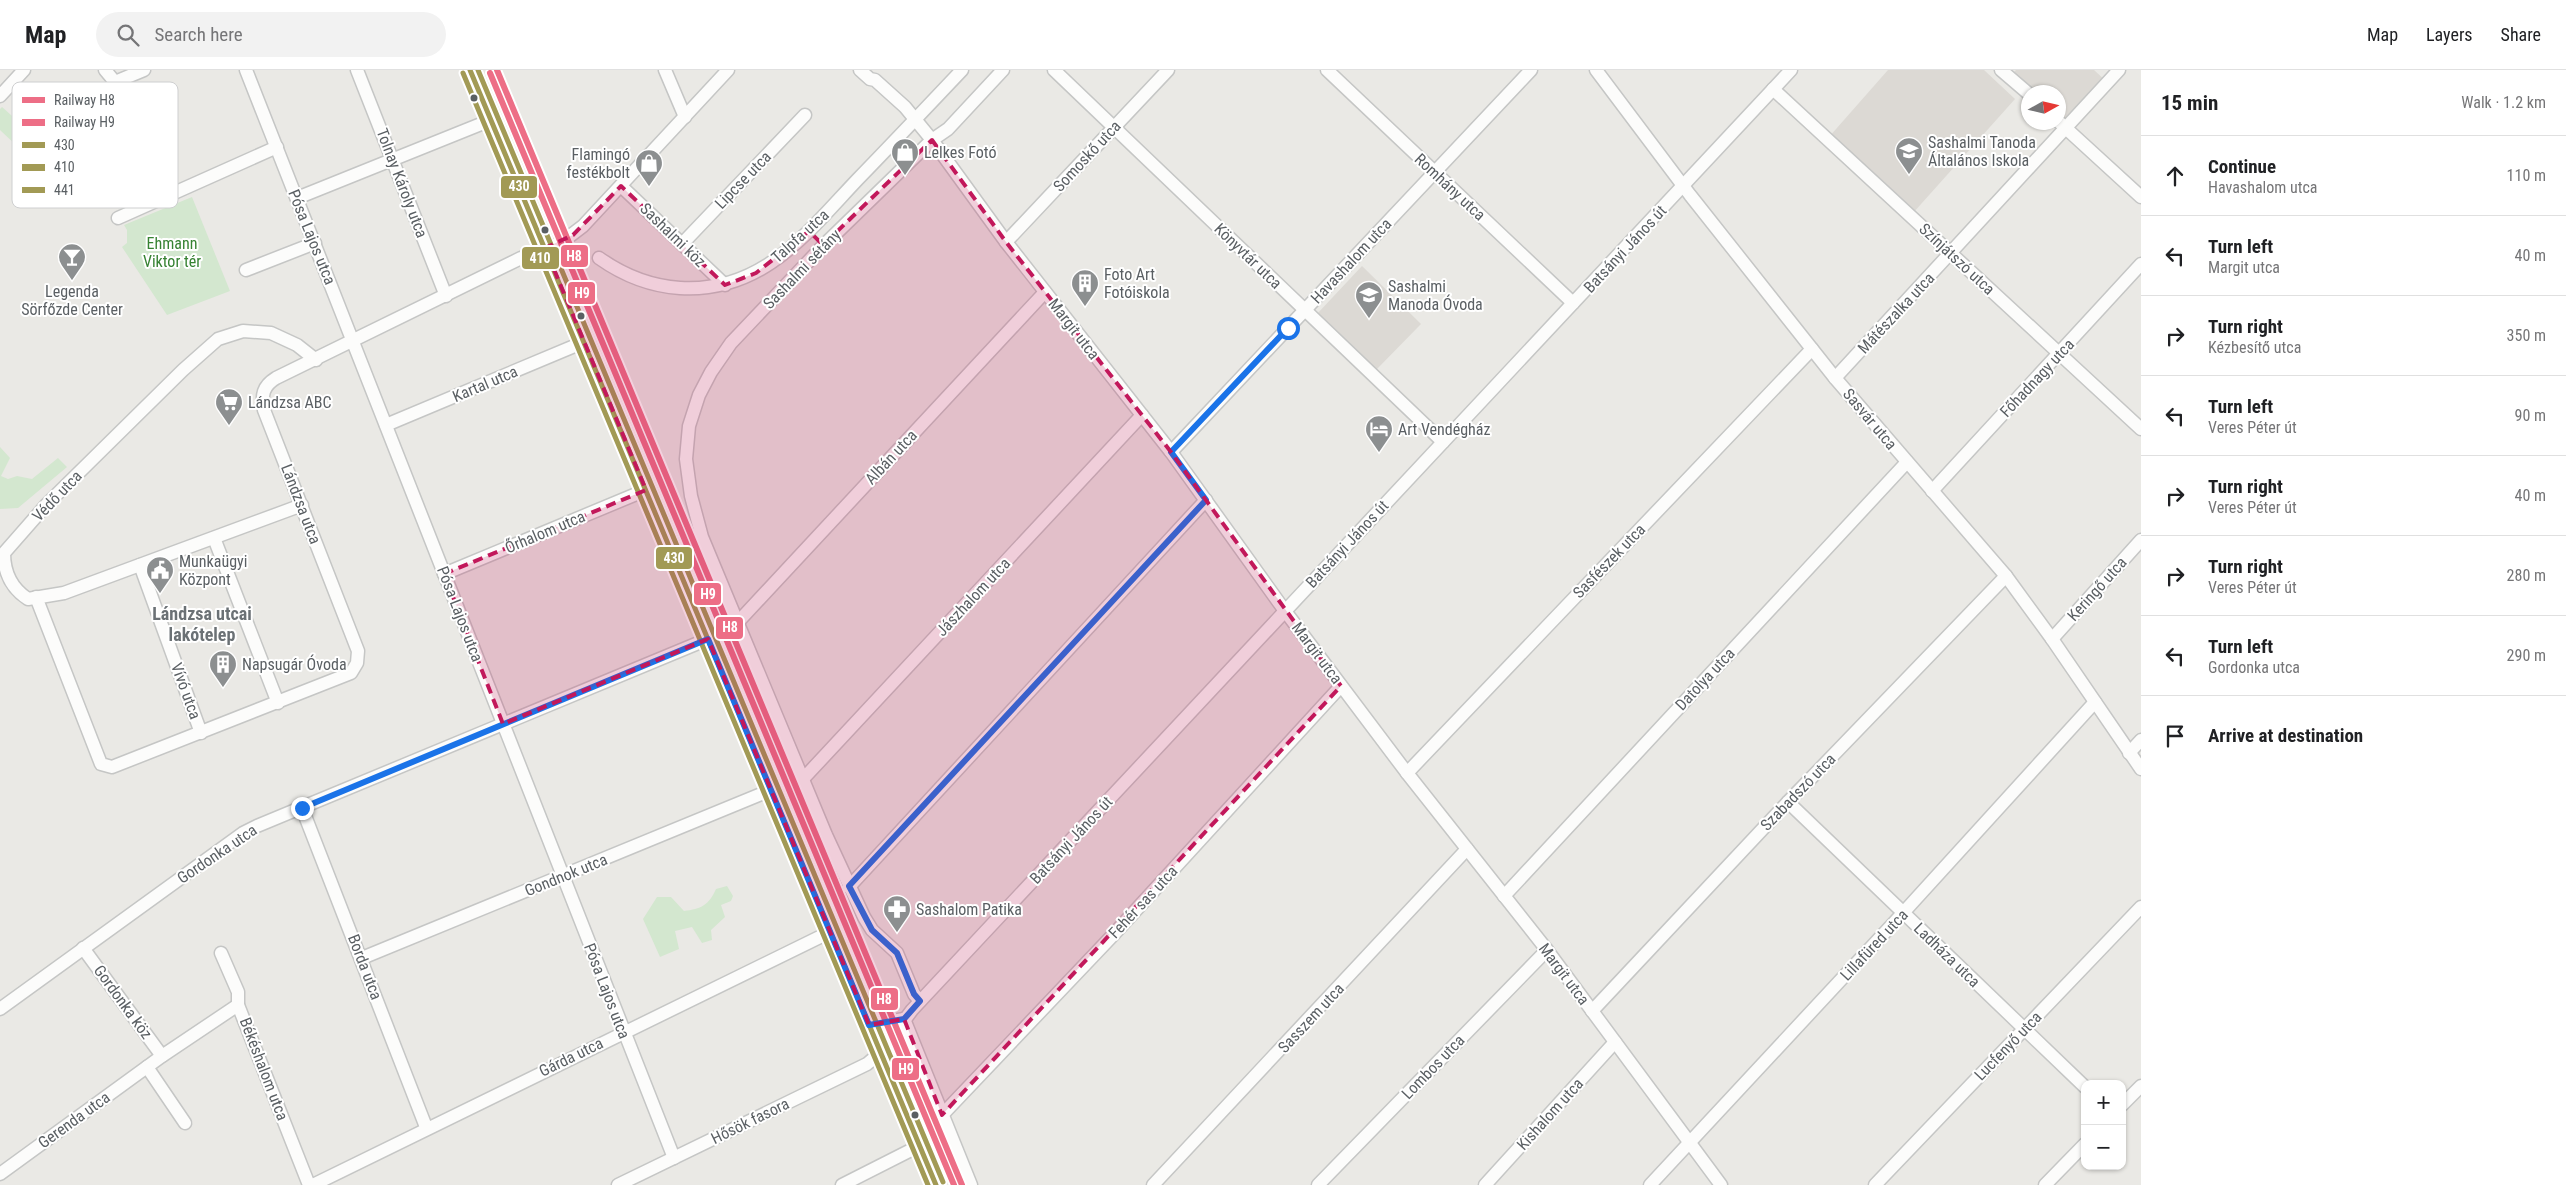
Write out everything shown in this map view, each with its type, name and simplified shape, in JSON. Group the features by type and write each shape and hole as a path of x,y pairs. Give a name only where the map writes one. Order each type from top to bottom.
{"main road":[{"path":"470,70 936,1185"}],"street":[{"path":"13,82 24,70"},
{"path":"106,70 115,82 144,70"},
{"name":"Pósa Lajos utca","path":"246,70 674,1158"},
{"name":"Tolnay Károly utca","path":"357,70 446,296"},
{"path":"665,70 685,117"},
{"name":"Lándzsa utca","path":"36,597 101,764 112,767 351,674 357,663 358,651 264,410 262,396 270,381 567,239 621,186 728,70"},
{"name":"Margit utca","path":"860,70 870,79 872,75 905,107 932,140 1006,242 1171,452 1284,611 1407,773 1547,950 1721,1185"},
{"path":"914,120 962,70"},
{"name":"Sashalmi sétány","path":"920,1001 914,994 897,953 872,930 849,886 702,537 688,478 687,440 692,412 704,383 731,343 823,246 932,140 948,128 1003,70"},
{"name":"Könyvtár utca","path":"1054,70 1442,442"},
{"name":"Somoskő utca","path":"1006,242 1168,70"},
{"name":"Romhány utca","path":"1327,70 1573,303"},
{"name":"Havashalom utca","path":"1171,452 1531,70"},
{"name":"Sasvár utca","path":"1596,70 1684,186 1835,378 2006,576 2052,638 2141,769"},
{"name":"Batsányi János út","path":"904,1019 1791,70"},
{"path":"2001,70 2021,88"},
{"name":"Mátészalka utca","path":"2066,121 2119,70"},
{"path":"0,96 12,83"},
{"name":"Színjátszó utca","path":"1773,89 2141,429"},
{"name":"Lipcse utca","path":"682,244 805,115"},
{"path":"297,198 491,120"},
{"name":"Talpfa utca","path":"599,258 623,273 657,284 688,288 725,285 756,273 785,253 809,231 914,120"},
{"path":"2066,127 2141,197"},
{"name":"Mátészalka utca","path":"1835,378 1951,254 2058,130"},
{"path":"178,191 277,147"},
{"name":"Sashalmi köz","path":"621,186 725,285"},
{"path":"118,218 140,208"},
{"path":"809,231 823,246"},
{"path":"246,270 315,243"},
{"name":"Főhadnagy utca","path":"1932,491 2141,264"},
{"name":"Albán utca","path":"738,622 1045,292"},
{"name":"Védő utca","path":"36,597 28,599 15,590 4,566 4,553 10,544 54,497 211,344 224,336 244,328 271,333 297,345 316,360"},
{"name":"Kartal utca","path":"386,426 584,342"},
{"name":"Sasfészek utca","path":"1407,773 1812,349"},
{"name":"Jászhalom utca","path":"803,779 1142,415"},
{"name":"Datolya utca","path":"1504,896 1907,462"},
{"name":"Őrhalom utca","path":"444,574 646,490"},
{"path":"849,886 1206,500"},
{"path":"36,597 64,593 302,505"},
{"path":"214,538 278,704"},
{"name":"Keringő utca","path":"2052,638 2141,540"},
{"name":"Vívó utca","path":"140,565 201,733"},
{"name":"Szabadszó utca","path":"1592,1011 1788,802 2006,576"},
{"name":"Gordonka utca","path":"0,1009 243,833 708,639"},
{"name":"Fehér sas utca","path":"942,1115 1114,934 1341,686"},
{"name":"Lillafüred utca","path":"1650,1185 1903,913 2095,702"},
{"path":"2130,753 2141,740"},
{"name":"Gondnok utca","path":"362,958 770,790"},
{"name":"Ladháza utca","path":"1788,802 2081,1083"},
{"name":"Borda utca","path":"302,808 362,958 426,1127"},
{"name":"Sasszem utca","path":"1153,1185 1467,848"},
{"name":"Lucfenyő utca","path":"1875,1185 2141,907"},
{"name":"Gárda utca","path":"313,1185 426,1127 830,932"},
{"name":"Gordonka köz","path":"83,948 162,1056"},
{"name":"Lombos utca","path":"1318,1185 1547,950"},
{"name":"Békéshalom utca","path":"221,953 238,992 238,1005 309,1185"},
{"name":"Gerenda utca","path":"0,1174 162,1056 238,1005"},
{"path":"869,1025 904,1019 971,1185"},
{"name":"Hősök fasora","path":"618,1185 867,1064 880,1053 904,1019"},
{"name":"Kishalom utca","path":"1485,1185 1615,1042"},
{"path":"148,1067 185,1123"},
{"path":"2126,1101 2141,1086"},
{"path":"842,1185 919,1146"},
{"path":"2046,1185 2081,1148"}],"highlighted area":[{"path":"932,140 1006,242 1171,452 1341,686 942,1115 904,1019 869,1025 708,639 503,724 444,574 646,490 545,248 573,235 621,186 725,285 756,273 809,231 823,245"}],"shaded area":[{"name":"Sashalmi Tanoda Általános Iskola","path":"1888,70 1984,70 2015,99 1913,213 1829,137"},
{"path":"2016,70 2094,70 2107,82 2068,125 2066,123 2066,85 2026,85 2013,73"},
{"name":"Sashalmi Manoda Óvoda","path":"1362,266 1421,324 1375,371 1317,314"}],"green space":[{"path":"2,107 12,116 12,141 0,130 0,109"},
{"name":"Ehmann Viktor tér","path":"192,197 230,291 167,315 122,247 127,243 127,230 124,225 165,208 178,208 178,203"},
{"path":"0,447 10,458 1,476 8,479 17,476 32,479 58,458 67,467 18,508 0,509"},
{"path":"727,886 733,896 731,901 721,905 725,917 711,930 712,940 702,943 692,927 675,931 679,949 660,957 643,919 657,897 671,897 684,911 704,905 716,889"}],"rail line":[{"name":"H8","path":"497,70 962,1185"},
{"name":"H9","path":"490,73 954,1185"}],"transit line":[{"name":"430","path":"470,70 936,1185"},
{"name":"441","path":"478,70 943,1182"},
{"name":"410","path":"463,73 928,1185"}],"place":[{"name":"Sashalmi Tanoda Általános Iskola","path":"1909,175"},
{"name":"Lelkes Fotó","path":"905,176"},
{"name":"Flamingó festékbolt","path":"649,187"},
{"name":"Legenda Sörfőzde Center","path":"72,281"},
{"name":"Foto Art Fotóiskola","path":"1085,307"},
{"name":"Sashalmi Manoda Óvoda","path":"1369,319"},
{"name":"Lándzsa ABC","path":"229,426"},
{"name":"Art Vendégház","path":"1379,453"},
{"name":"Munkaügyi Központ","path":"160,594"},
{"name":"Napsugár Óvoda","path":"223,688"},
{"name":"Sashalom Patika","path":"897,933"}],"district":[{"name":"Lándzsa utcai lakótelep","path":"202,623"}],"route":[{"path":"302,808 708,639 869,1025 893,1019 904,1019 920,1001 914,994 897,953 872,930 849,886 1206,500 1171,452 1288,328"}]}
